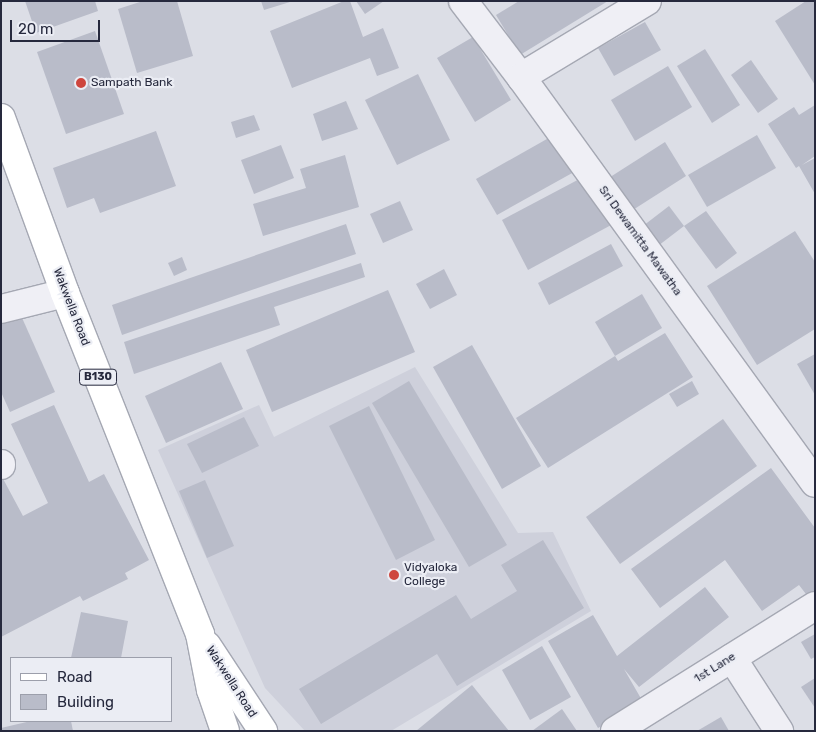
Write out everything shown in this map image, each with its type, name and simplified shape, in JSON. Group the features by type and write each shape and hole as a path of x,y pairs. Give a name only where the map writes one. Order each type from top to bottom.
{"main road":[{"name":"Wakwella Road","path":"1,118 65,293 200,634 211,690 225,731"},
{"name":"Wakwella Road","path":"200,634 263,731"}],"street":[{"name":"Sri Dewamitta Mawatha","path":"463,1 521,77 815,483"},
{"path":"521,77 647,1"},
{"path":"1,309 65,293"},
{"name":"1st Lane","path":"615,731 815,606"},
{"path":"732,658 779,731"}],"shaded area":[{"name":"Vidyaloka College","path":"415,367 518,533 553,532 591,611 391,731 305,731 265,688 158,450 259,405 274,437"}],"building":[{"path":"25,1 95,1 98,11 36,33"},
{"path":"143,1 177,1 193,56 137,73 118,9"},
{"path":"261,1 290,1 290,2 264,10"},
{"path":"344,1 350,1 363,37 383,28 399,68 377,76 370,58 292,88 270,31"},
{"path":"356,1 384,1 365,14"},
{"path":"519,1 608,1 520,55 496,15"},
{"path":"806,1 815,1 815,85 775,21"},
{"path":"645,22 661,50 614,76 598,48"},
{"name":"Sampath Bank","path":"95,31 124,114 66,134 37,52"},
{"path":"473,37 511,100 475,122 437,58"},
{"path":"705,49 740,105 712,123 677,66"},
{"path":"751,60 778,99 758,113 731,75"},
{"path":"668,66 692,107 635,141 611,100"},
{"path":"418,74 450,140 397,165 365,100"},
{"path":"346,101 358,129 322,141 313,114"},
{"path":"815,105 815,156 802,165 815,158 815,194 799,166 796,168 768,124 794,107 799,115"},
{"path":"254,115 260,130 236,138 231,122"},
{"path":"156,131 176,186 100,213 94,198 67,208 53,168"},
{"path":"554,135 574,172 497,215 476,179"},
{"path":"757,135 776,168 707,207 688,175"},
{"path":"665,142 686,176 625,215 604,181"},
{"path":"281,145 294,178 254,194 241,160"},
{"path":"345,155 359,207 263,236 253,204 306,188 300,169"},
{"path":"587,175 613,224 528,270 502,220"},
{"path":"400,201 413,230 383,243 370,214"},
{"path":"669,206 684,226 654,249 639,229"},
{"path":"706,211 737,253 716,269 684,226"},
{"path":"346,224 356,254 122,335 112,305"},
{"path":"795,231 815,262 815,329 757,365 707,286"},
{"path":"611,244 623,266 549,305 538,283"},
{"path":"182,257 187,270 174,276 168,263"},
{"path":"361,263 365,277 274,307 280,325 134,374 124,342"},
{"path":"444,269 457,295 430,309 416,284"},
{"path":"388,290 415,352 272,412 246,350"},
{"path":"642,294 662,328 615,356 595,322"},
{"path":"19,311 55,392 10,412 1,392 1,319"},
{"path":"665,333 693,377 548,468 516,418 615,356 618,361"},
{"path":"472,345 541,466 502,489 433,367"},
{"path":"815,354 815,395 797,364"},
{"path":"221,362 243,409 166,443 145,396"},
{"path":"409,381 507,545 469,567 372,403"},
{"path":"692,381 699,394 677,407 669,394"},
{"path":"54,405 89,482 104,474 149,560 125,573 128,579 83,601 80,596 1,637 1,475 23,516 48,503 11,424"},
{"path":"369,406 435,540 396,560 329,426"},
{"path":"244,417 259,446 202,473 187,444"},
{"path":"723,419 757,466 620,564 586,517"},
{"path":"771,468 815,528 815,594 809,598 799,585 762,611 725,560 660,608 631,569"},
{"path":"205,480 234,546 207,558 179,491"},
{"path":"543,540 584,608 457,686 437,654 321,724 299,689 456,595 471,619 517,591 501,565"},
{"path":"705,587 729,617 639,687 624,669 643,702 598,728 548,641 593,615 617,656"},
{"path":"81,612 128,621 121,657 71,657"},
{"path":"815,634 815,657 811,659 801,642"},
{"path":"542,646 571,697 530,720 502,670"},
{"path":"815,678 815,708 801,687"},
{"path":"472,685 509,731 416,731"},
{"path":"562,709 577,731 532,731"},
{"path":"721,717 729,731 697,731"},
{"path":"27,722 71,722 73,731 1,731 1,728"}],"place":[{"name":"Sampath Bank","path":"81,83"},
{"name":"Vidyaloka College","path":"394,575"}]}
